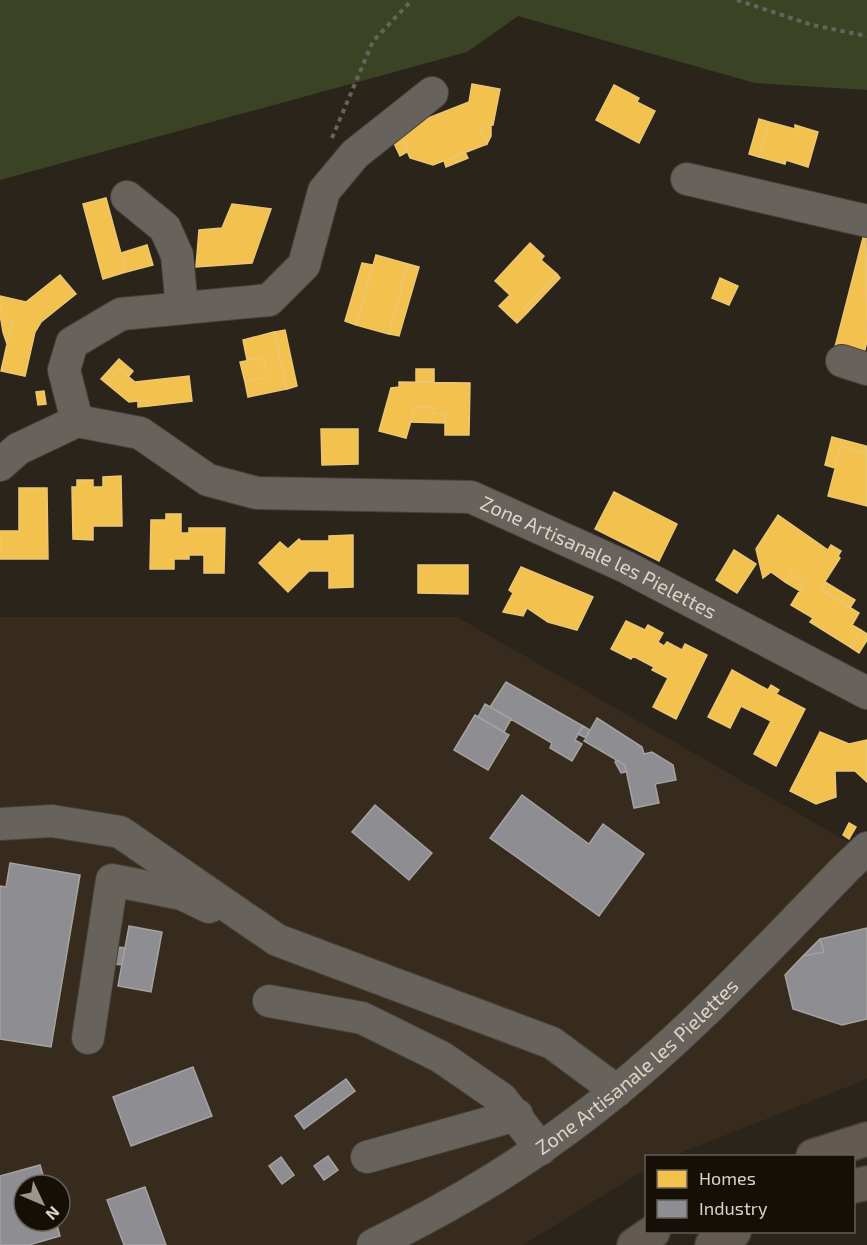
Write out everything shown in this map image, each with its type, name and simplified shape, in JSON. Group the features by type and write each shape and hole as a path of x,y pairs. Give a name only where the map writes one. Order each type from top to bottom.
{"highway":[{"path":"816,1155 867,1139"},
{"path":"634,1245 652,1233"},
{"path":"712,1245 732,1233"}],"street":[{"path":"0,465 18,449 77,421 64,370 72,342 121,314 269,300 304,265 324,191 355,154 432,93"},
{"path":"687,179 867,221"},
{"path":"127,197 165,228 177,255 182,308"},
{"name":"Zone Artisanale les Pielettes","path":"77,421 140,433 208,480 258,493 471,497 626,567 867,693"},
{"path":"0,824 52,821 120,832 277,940"},
{"name":"Zone Artisanale les Pielettes","path":"373,1245 468,1196 541,1149 617,1091 723,995 867,848"},
{"path":"88,1038 112,880 182,894 277,940 552,1043 617,1091"},
{"path":"269,1001 362,1018 441,1057 469,1074 502,1099 517,1115 541,1149"},
{"path":"367,1157 517,1115"}],"path":[{"path":"330,146 373,41 412,0"},
{"path":"737,0 812,26 867,36"}],"shaded area":[{"path":"0,617 457,617 857,847 867,839 867,1079 676,1155 645,1155 645,1170 523,1245 0,1245"}],"green space":[{"path":"0,0 867,0 867,90 755,83 518,16 467,52 0,180"}],"building: Homes":[{"path":"472,84 500,89 493,125 481,130 487,144 433,165 410,158 398,130 469,102"},
{"path":"614,85 639,98 637,102 655,111 639,143 596,120"},
{"path":"759,119 769,122 759,157 749,154"},
{"path":"769,122 795,129 795,125 818,132 808,167 786,160 785,164 759,157"},
{"path":"491,126 491,136 487,144 481,130"},
{"path":"401,136 407,152 400,156 392,139"},
{"path":"465,152 468,158 446,167 444,161"},
{"path":"106,198 126,272 103,279 83,204"},
{"path":"232,204 271,209 252,263 196,267 199,230 222,228"},
{"path":"866,226 867,341 863,358 834,351"},
{"path":"530,243 544,256 541,260 557,274 524,308 528,312 517,323 499,306 510,295 495,281"},
{"path":"147,245 153,265 126,272 121,253"},
{"path":"376,255 408,264 389,334 356,325"},
{"path":"362,263 373,265 356,325 345,321"},
{"path":"408,264 419,267 399,336 389,334"},
{"path":"557,274 560,278 528,312 524,308"},
{"path":"60,275 76,294 41,322 35,332 25,376 1,371 12,322 0,319 0,296 26,302"},
{"path":"720,278 738,286 729,305 712,298"},
{"path":"1,320 12,322 7,344 3,332"},
{"path":"285,330 297,386 287,389 274,332"},
{"path":"274,332 287,389 248,397 245,382 268,377 264,362 261,363 260,358 247,360 243,340"},
{"path":"260,358 261,363 264,362 268,377 245,382 240,362"},
{"path":"119,359 133,371 129,376 119,369 107,384 101,379"},
{"path":"119,369 135,382 189,376 192,401 149,406 148,400 129,402 107,384"},
{"path":"416,369 434,369 434,382 416,382"},
{"path":"399,382 470,383 469,435 445,435 445,414 433,413 433,408 415,407 406,438 379,431 391,388 399,387"},
{"path":"44,391 46,404 38,405 36,392"},
{"path":"148,400 149,406 138,407 138,401"},
{"path":"415,407 433,408 433,413 445,414 445,423 410,422"},
{"path":"321,429 358,429 358,464 322,465"},
{"path":"832,437 866,446 865,453 841,446 835,468 825,465"},
{"path":"841,446 865,453 867,446 867,506 828,496"},
{"path":"121,476 122,526 93,526 93,540 73,539 72,487 77,487 77,480 93,480 93,487 103,487 103,477"},
{"path":"19,488 47,488 48,559 0,559 0,531 19,531"},
{"path":"614,492 677,524 659,561 595,529"},
{"path":"166,514 181,514 181,533 189,533 189,528 225,528 224,573 204,573 204,555 189,555 189,559 174,559 174,569 150,569 151,520 166,520"},
{"path":"778,515 828,550 831,545 841,551 838,556 840,558 820,589 859,613 852,625 861,630 850,647 810,622 813,618 791,605 805,582 791,573 785,582 771,572 763,578 756,549"},
{"path":"353,535 353,587 329,588 329,571 309,571 288,592 259,563 280,542 288,549 299,539 301,541 329,541 329,536"},
{"path":"734,550 756,564 737,593 716,580"},
{"path":"418,565 468,565 468,594 418,593"},
{"path":"521,567 593,597 577,630 548,622 527,608 523,616 503,612 513,593 509,590"},
{"path":"791,573 805,582 800,591 785,582"},
{"path":"825,582 855,600 850,608 820,589"},
{"path":"626,621 645,630 648,625 663,633 658,642 664,646 667,642 682,650 685,644 707,655 676,719 653,707 668,678 652,670 654,667 633,656 631,659 611,649"},
{"path":"861,630 867,634 867,640 859,653 850,647"},
{"path":"732,670 768,690 771,685 779,690 776,694 805,709 776,766 754,754 771,721 741,706 730,728 708,717"},
{"path":"820,732 849,744 867,740 867,782 855,771 835,771 836,797 816,804 790,791"},
{"path":"849,823 856,827 849,839 843,835"}],"building: Industry":[{"path":"506,682 583,726 575,740 582,744 572,761 550,748 552,743 490,707"},
{"path":"485,704 511,719 504,732 478,717"},
{"path":"475,715 509,735 488,770 454,750"},
{"path":"597,718 642,747 644,754 652,752 673,765 676,780 655,784 659,803 634,808 625,765 584,741"},
{"path":"583,726 590,730 586,738 578,734"},
{"path":"616,760 625,765 626,772 621,773"},
{"path":"522,795 589,844 603,824 644,854 599,916 490,838"},
{"path":"375,805 432,853 409,880 352,832"},
{"path":"10,863 80,875 51,1047 0,1039 0,886 6,887"},
{"path":"129,926 162,932 151,992 118,986"},
{"path":"867,928 867,1019 842,1025 793,1009 785,975 803,956 824,952 820,939"},
{"path":"820,939 824,952 803,956"},
{"path":"118,947 125,948 122,965 115,964"},
{"path":"193,1067 212,1116 131,1146 113,1097"},
{"path":"346,1079 355,1091 304,1129 295,1116"},
{"path":"328,1156 338,1170 324,1180 314,1166"},
{"path":"281,1157 294,1175 282,1184 269,1166"},
{"path":"40,1165 42,1173 12,1173 12,1233 59,1233 60,1236 29,1245 0,1245 0,1176"},
{"path":"145,1187 166,1245 124,1245 107,1200"}]}
